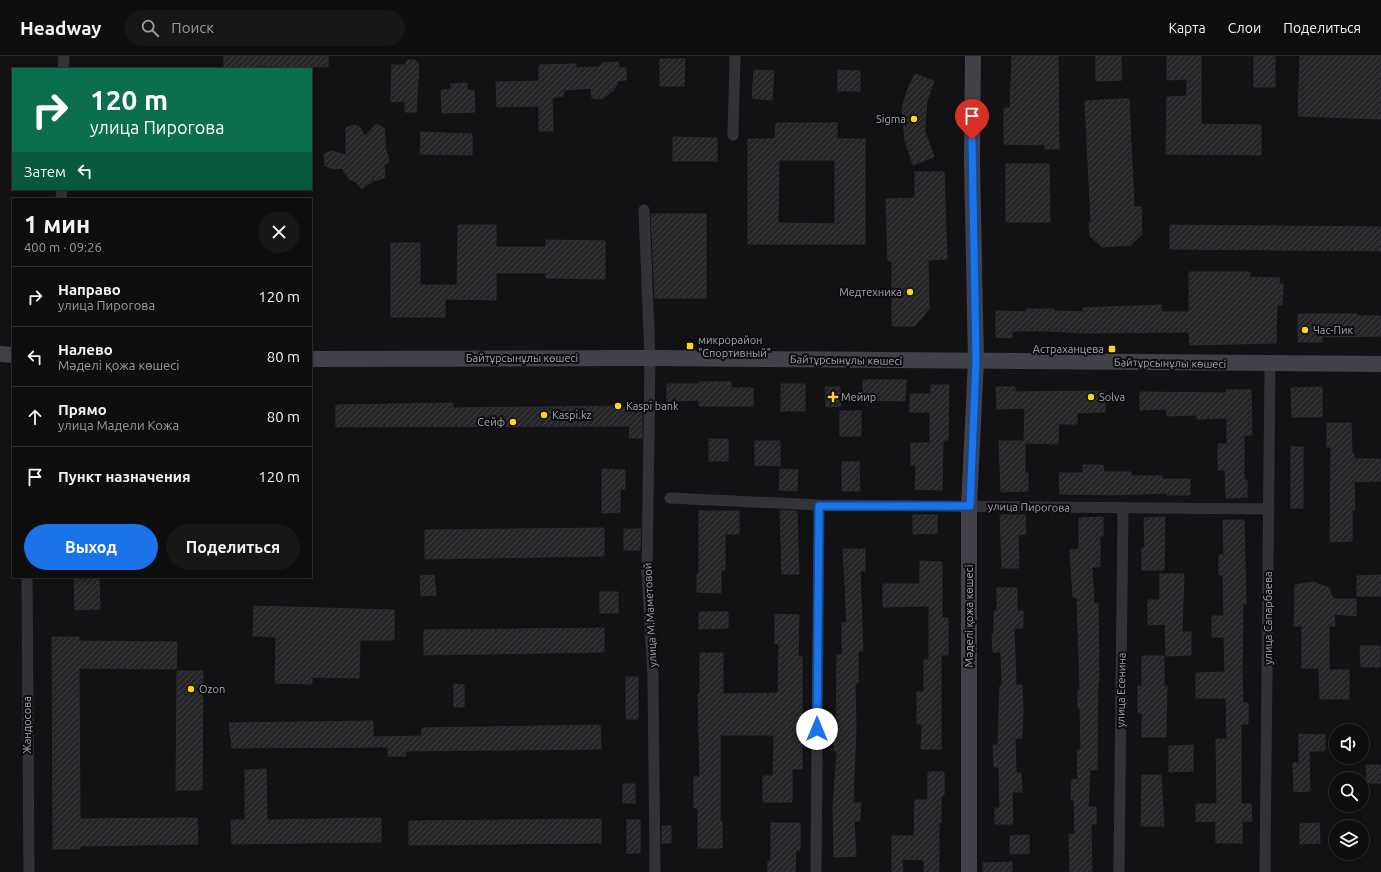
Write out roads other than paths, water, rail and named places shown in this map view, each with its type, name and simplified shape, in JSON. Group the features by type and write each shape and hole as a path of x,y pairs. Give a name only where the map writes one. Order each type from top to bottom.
{"main road":[{"name":"Мәделі қожа көшесі","path":"969,872 970,506 976,361 972,161 973,56"},
{"path":"0,354 12,355"},
{"name":"Байтұрсынұлы көшесі","path":"312,359 650,358 1381,364"}],"street":[{"path":"63,68 64,56"},
{"path":"733,135 735,56"},
{"name":"улица М.Маметовой","path":"644,210 650,358 647,573 653,677 655,872"},
{"name":"улица Сапарбаева","path":"1266,872 1270,364"},
{"name":"улица Пирогова","path":"670,498 819,506 1269,509"},
{"path":"816,872 819,506"},
{"name":"улица Есенина","path":"1119,872 1123,508"},
{"name":"Жандосова","path":"27,578 29,872"}],"place":[{"name":"Sigma","path":"914,119"},
{"name":"Медтехника","path":"910,292"},
{"name":"Час-Пик","path":"1305,330"},
{"name":"микрорайон \"Спортивный\"","path":"690,346"},
{"name":"Астраханцева","path":"1112,349"},
{"name":"Мейир","path":"833,397"},
{"name":"Solva","path":"1091,397"},
{"name":"Kaspi bank","path":"618,406"},
{"name":"Kaspi.kz","path":"544,415"},
{"name":"Сейф","path":"513,422"},
{"name":"Ozon","path":"191,689"}]}
